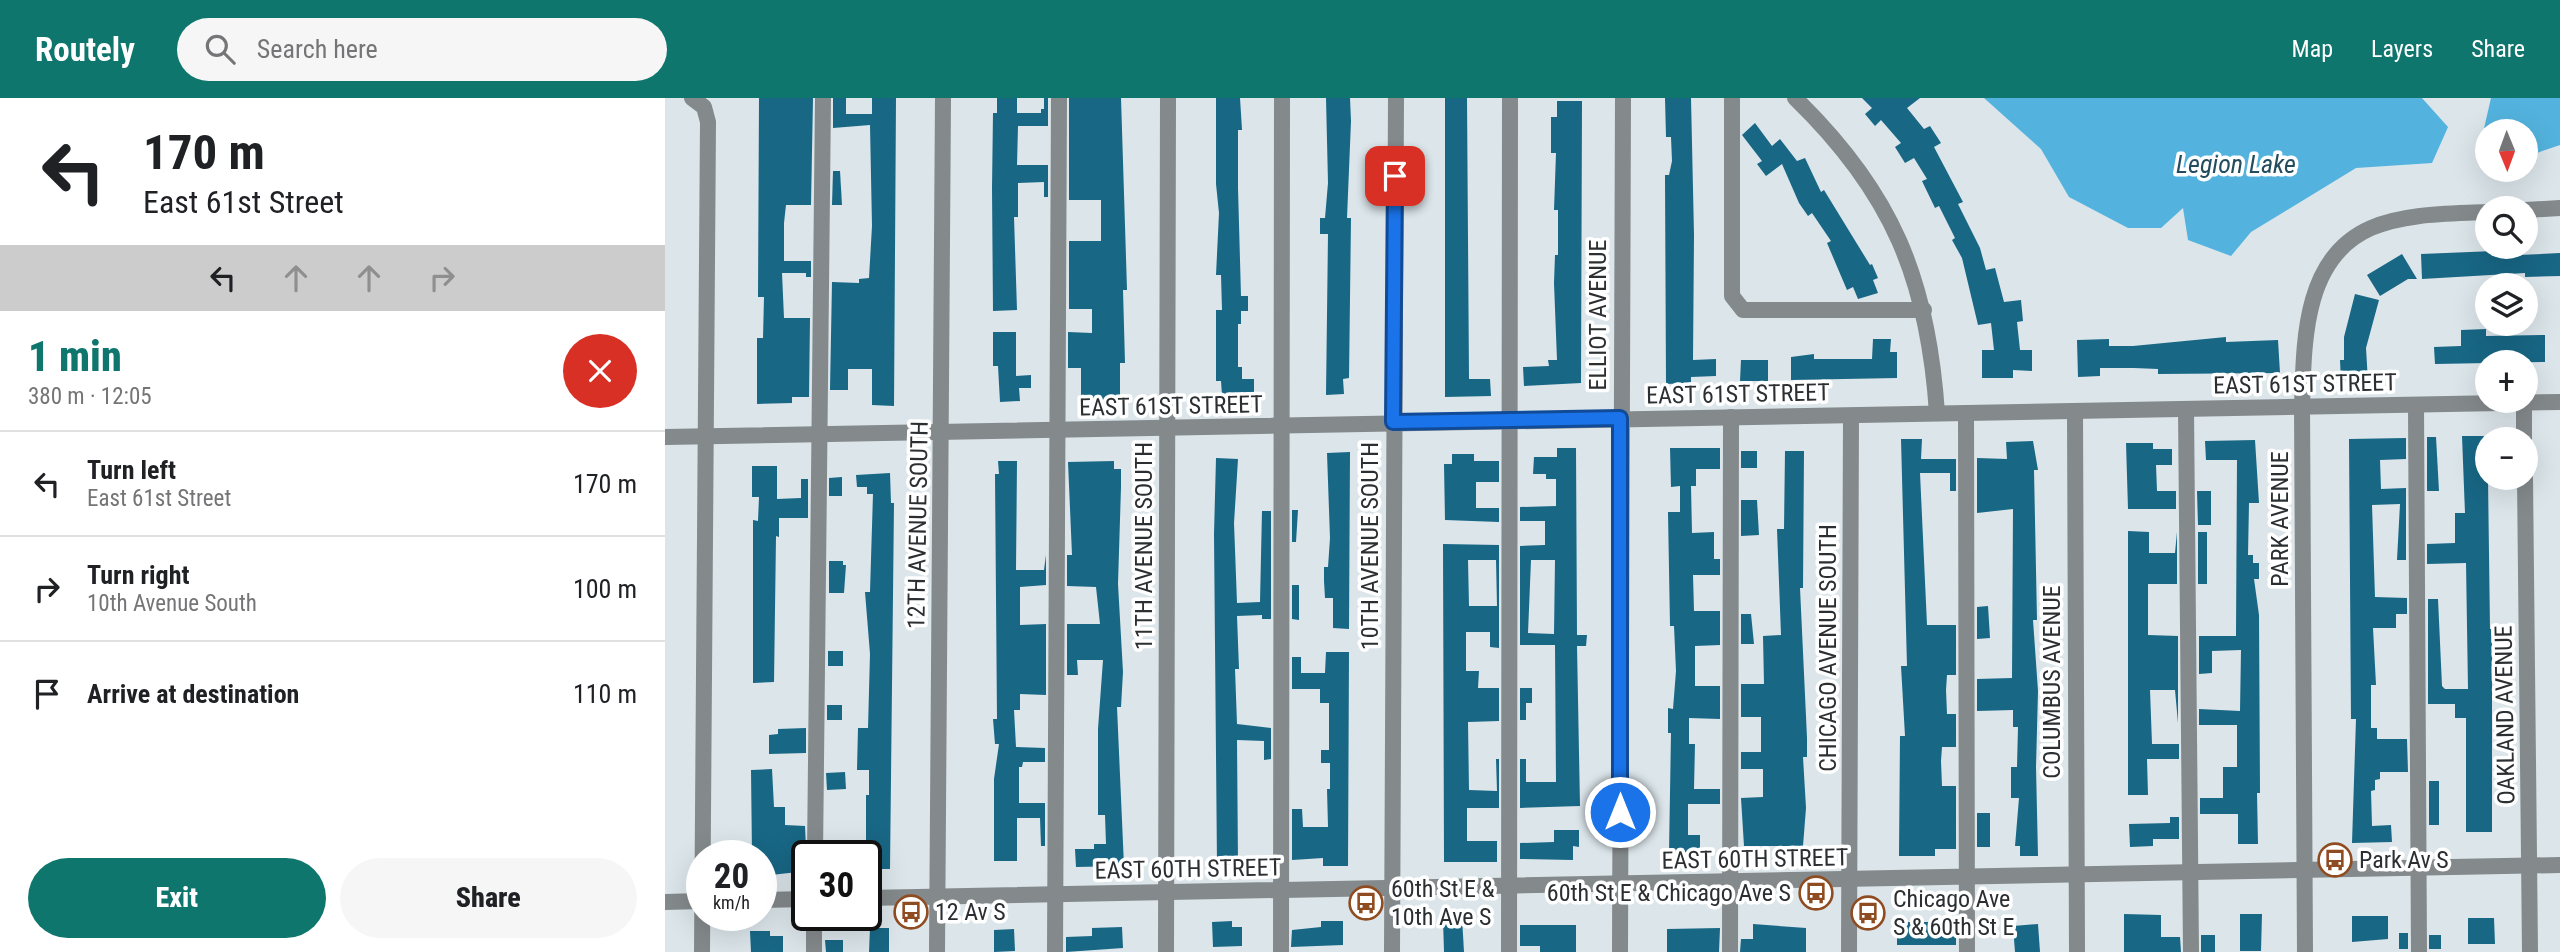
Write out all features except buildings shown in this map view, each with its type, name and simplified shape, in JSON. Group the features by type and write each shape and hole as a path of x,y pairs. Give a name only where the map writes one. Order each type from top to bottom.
{"street":[{"path":"692,98 704,107 708,122 702,840"},
{"path":"815,840 824,98"},
{"name":"12TH AVENUE SOUTH","path":"937,952 943,98"},
{"path":"1055,952 1059,98"},
{"name":"11TH AVENUE SOUTH","path":"1166,952 1168,98"},
{"path":"1281,952 1282,98"},
{"name":"10TH AVENUE SOUTH","path":"1392,952 1396,98"},
{"path":"1509,952 1510,98"},
{"name":"ELLIOT AVENUE","path":"1620,952 1623,98"},
{"path":"1732,98 1732,296 1743,310 1924,310"},
{"path":"1795,98 1826,128 1860,169 1887,214 1909,260 1924,310 1933,361 1937,413"},
{"path":"2538,209 2560,208"},
{"name":"PARK AVENUE","path":"2305,952 2302,407 2304,343 2309,308 2322,274 2343,248 2370,228 2406,219 2475,213"},
{"name":"EAST 61ST STREET","path":"2538,403 2560,402"},
{"name":"EAST 61ST STREET","path":"665,437 2475,404"},
{"path":"2416,405 2419,952"},
{"path":"2186,409 2191,952"},
{"name":"COLUMBUS AVENUE","path":"2075,412 2077,952"},
{"path":"1966,413 1967,952"},
{"name":"CHICAGO AVENUE SOUTH","path":"1849,952 1851,416"},
{"path":"1730,952 1731,417"},
{"name":"OAKLAND AVENUE","path":"2525,490 2531,952"},
{"name":"EAST 60TH STREET","path":"882,898 2560,865"},
{"path":"665,902 686,901"},
{"path":"702,931 702,952"},
{"path":"814,931 814,952"}],"water":[{"name":"Legion Lake","path":"1984,98 2422,98 2448,127 2432,163 2356,168 2251,232 2231,256 2188,240 2183,208 2161,228 2128,228 2069,197 2041,149"},
{"path":"2491,98 2560,98 2560,145 2538,153 2538,119 2486,119"}],"place":[{"name":"Park Av S","path":"2335,860"},
{"name":"60th St E & Chicago Ave S","path":"1816,893"},
{"name":"60th St E & 10th Ave S","path":"1366,903"},
{"name":"12 Av S","path":"911,912"},
{"name":"Chicago Ave S & 60th St E","path":"1868,913"}],"route":[{"path":"1395,176 1393,422 1620,418 1620,812"}]}
